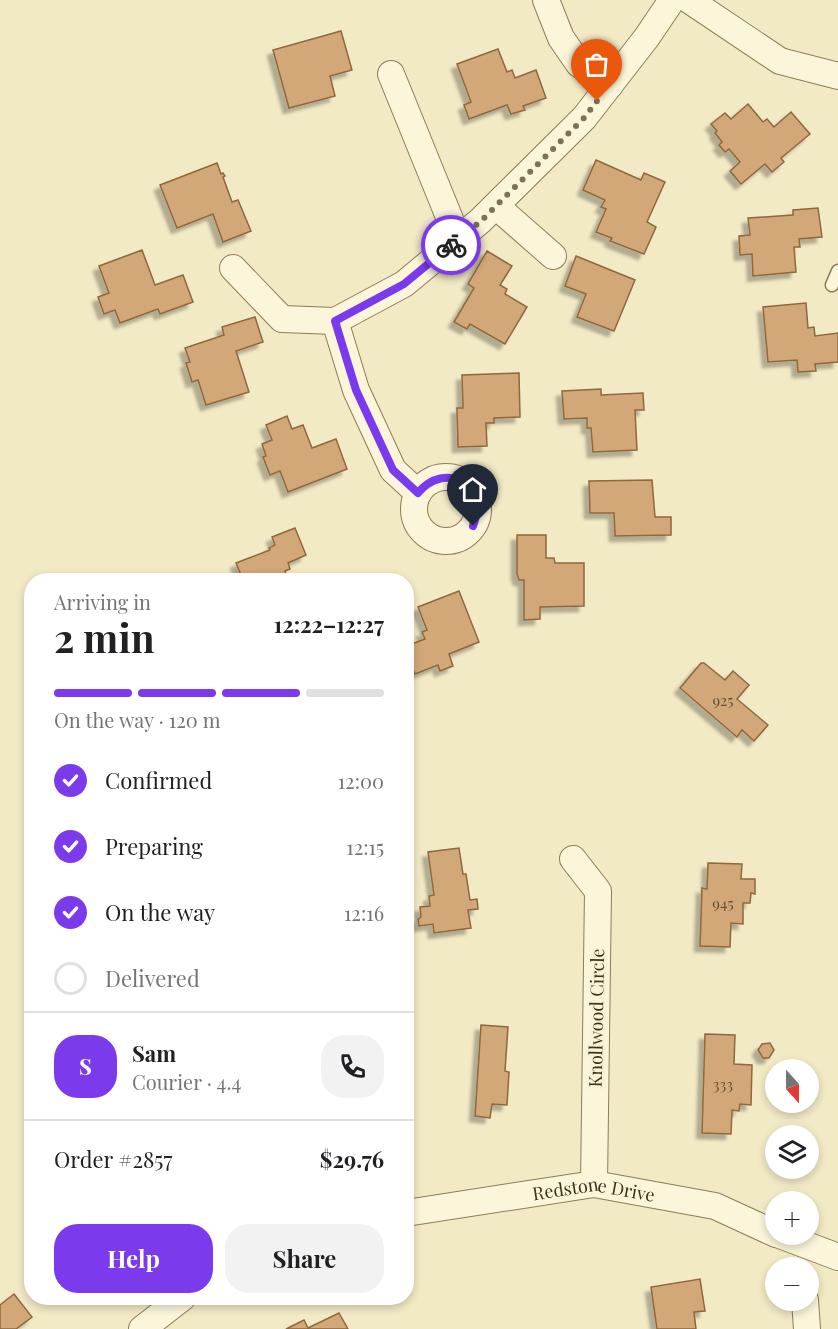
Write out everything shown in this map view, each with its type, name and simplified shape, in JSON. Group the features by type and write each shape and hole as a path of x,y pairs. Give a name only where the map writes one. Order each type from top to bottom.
{"street":[{"path":"546,0 561,38 579,64 610,85"},
{"path":"232,268 282,319 335,321 404,284 496,206 584,118 647,37 672,0"},
{"path":"689,0 780,62 838,76"},
{"path":"391,74 458,239"},
{"path":"496,206 553,256"},
{"path":"335,321 356,390 393,470 418,493"},
{"name":"Knollwood Circle","path":"573,859 598,891 594,1185"},
{"name":"Redstone Drive","path":"414,1212 594,1185 715,1206 765,1232"},
{"name":"Redstone Drive","path":"789,1245 838,1257"},
{"path":"142,1329 173,1305"},
{"path":"806,1311 807,1329"}],"lane":[{"path":"832,285 838,271"}],"building":[{"path":"341,31 352,70 330,76 335,96 289,108 273,50"},
{"path":"498,49 507,72 512,70 515,78 536,70 546,98 523,106 525,110 511,114 507,105 469,119 464,105 471,102 457,64"},
{"path":"748,104 763,122 767,119 774,127 791,112 810,134 781,158 784,162 772,172 765,164 741,184 730,171 740,162 729,149 725,152 719,145 722,142 711,124 725,113 731,119"},
{"path":"596,160 641,180 644,173 665,182 647,222 656,227 644,254 610,241 612,238 596,232 606,209 601,207 605,200 583,190"},
{"path":"217,163 221,174 225,176 223,177 232,202 238,200 251,231 223,242 213,214 177,228 160,185"},
{"path":"818,208 822,237 799,239 800,247 794,247 796,272 753,276 752,254 740,255 739,236 750,235 748,218 793,215 793,210"},
{"path":"142,250 155,285 183,275 193,302 160,314 158,309 120,323 115,310 104,314 98,297 109,293 99,266"},
{"path":"487,251 512,266 500,285 507,289 505,294 527,307 505,344 470,324 467,329 454,322 474,288 468,284"},
{"path":"576,256 635,280 614,331 577,317 586,294 565,286"},
{"path":"806,303 808,328 814,327 815,336 838,333 838,362 815,364 816,371 798,372 797,360 768,362 763,307"},
{"path":"255,317 263,342 236,351 249,392 206,405 198,380 192,382 186,363 190,362 185,348 224,335 222,327"},
{"path":"519,373 520,417 494,418 494,423 486,423 487,446 458,447 457,408 463,408 462,375"},
{"path":"601,389 601,395 643,393 644,410 635,410 637,450 593,452 591,428 587,428 587,418 564,419 562,391"},
{"path":"287,416 292,429 303,425 312,448 336,439 347,469 288,492 280,471 270,475 263,457 266,456 262,444 272,440 266,425"},
{"path":"652,480 655,517 671,517 671,535 615,536 614,513 590,513 589,481"},
{"path":"295,528 306,555 288,563 290,569 285,571 286,573 240,573 236,563 270,550 269,548 275,545 272,537"},
{"path":"517,535 546,535 546,558 554,558 555,563 584,563 584,606 540,607 540,619 524,620 524,580 519,580 517,574"},
{"path":"459,591 479,642 449,654 453,666 440,671 438,665 415,674 414,643 425,639 422,632 427,630 418,607"},
{"path":"701,663 725,680 733,671 749,685 737,699 768,725 754,741 742,730 737,737 680,688"},
{"path":"459,848 470,900 477,899 478,909 468,910 471,928 434,933 433,924 419,926 418,919 421,917 420,907 430,906 429,896 434,895 428,852"},
{"path":"708,863 742,864 741,879 755,879 755,894 751,893 750,903 743,903 743,924 731,923 730,947 700,946 702,888 707,889"},
{"path":"481,1025 508,1027 505,1071 509,1072 507,1105 492,1104 490,1118 475,1116"},
{"path":"705,1034 735,1035 734,1064 752,1065 751,1105 740,1104 739,1111 732,1110 731,1134 702,1133"},
{"path":"770,1043 774,1050 769,1058 763,1058 758,1050 762,1044"},
{"path":"700,1279 705,1311 694,1312 696,1329 657,1329 651,1287"},
{"path":"14,1294 32,1317 16,1329 0,1329 0,1305"},
{"path":"339,1313 348,1329 286,1329 304,1320 308,1328"}],"way so far":[{"path":"451,245 480,222 584,118 597,101"}],"route":[{"path":"451,245 404,284 335,321 356,390 393,470 418,493 424,485 433,480 453,478 462,482 475,496 477,516 473,526"}]}
